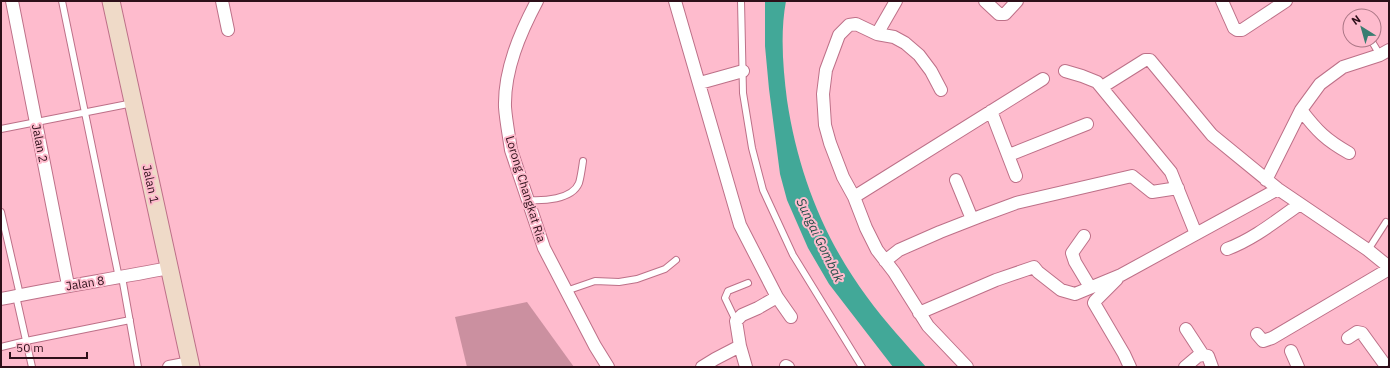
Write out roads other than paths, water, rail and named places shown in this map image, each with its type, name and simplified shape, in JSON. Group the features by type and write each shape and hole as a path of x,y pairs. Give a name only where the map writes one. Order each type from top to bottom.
{"street":[{"name":"Jalan 2","path":"12,1 68,286"},
{"name":"Jalan 1","path":"111,1 169,268 188,336 190,365"},
{"path":"222,1 228,30"},
{"name":"Lorong Changkat Ria","path":"537,1 518,43 508,74 505,106 511,150 544,248 595,346 608,367"},
{"path":"675,1 740,225 777,297 791,317"},
{"path":"877,34 896,1"},
{"path":"986,1 999,14 1005,14 1017,1"},
{"path":"1222,1 1234,28 1237,30 1242,30 1286,1"},
{"path":"941,90 919,55 905,43 894,37 877,34 856,24 849,25 839,34 826,70 823,94 825,125 843,177 854,197 866,228 877,250 928,326 967,367"},
{"path":"1266,180 1301,110 1320,84 1343,67 1385,53"},
{"path":"1102,87 1145,60 1150,60 1212,135 1266,180 1368,250 1389,268 1272,338 1263,341 1257,334"},
{"path":"1065,71 1091,79 1102,87 1171,172 1196,234"},
{"path":"700,84 743,72"},
{"path":"854,197 1043,79"},
{"path":"1301,110 1320,133 1331,142 1350,153"},
{"path":"991,111 1016,176"},
{"path":"1008,155 1087,124"},
{"path":"885,261 899,250 972,219 1016,204 1132,176 1152,192 1178,188"},
{"path":"956,180 972,219"},
{"path":"919,313 996,280 1034,267 1038,272 1061,290 1075,294 1121,276 1278,189"},
{"path":"1227,249 1251,238 1300,204"},
{"path":"1084,236 1072,253 1090,287"},
{"name":"Jalan 8","path":"1,300 18,295 120,278 169,268"},
{"path":"1121,276 1094,303 1130,367"},
{"path":"746,367 740,346 736,321 742,315 777,297"},
{"path":"1186,329 1203,355"},
{"path":"1348,338 1357,332 1362,334 1383,362"},
{"path":"702,367 740,346"},
{"path":"1290,351 1298,367"},
{"path":"1185,367 1198,356 1203,355 1208,356 1212,367"},
{"path":"169,367 190,365"}],"lane":[{"path":"62,1 130,320 138,367"},
{"path":"741,1 743,94 752,148 763,190 793,256 862,367"},
{"path":"1,129 133,103"},
{"path":"527,200 548,201 559,198 574,190 579,184 583,161"},
{"path":"1,212 32,367"},
{"path":"1368,250 1386,222"},
{"path":"566,291 595,281 618,282 637,279 665,269 676,260"},
{"path":"736,321 725,298 728,291 748,283"},
{"path":"1,347 26,340 130,320"}],"water":[{"name":"Sungai Gombak","path":"765,1 786,1 783,25 783,50 787,100 798,153 815,204 838,252 852,275 881,315 926,367 893,367 829,284 808,248 787,200 780,174 765,46"}]}
